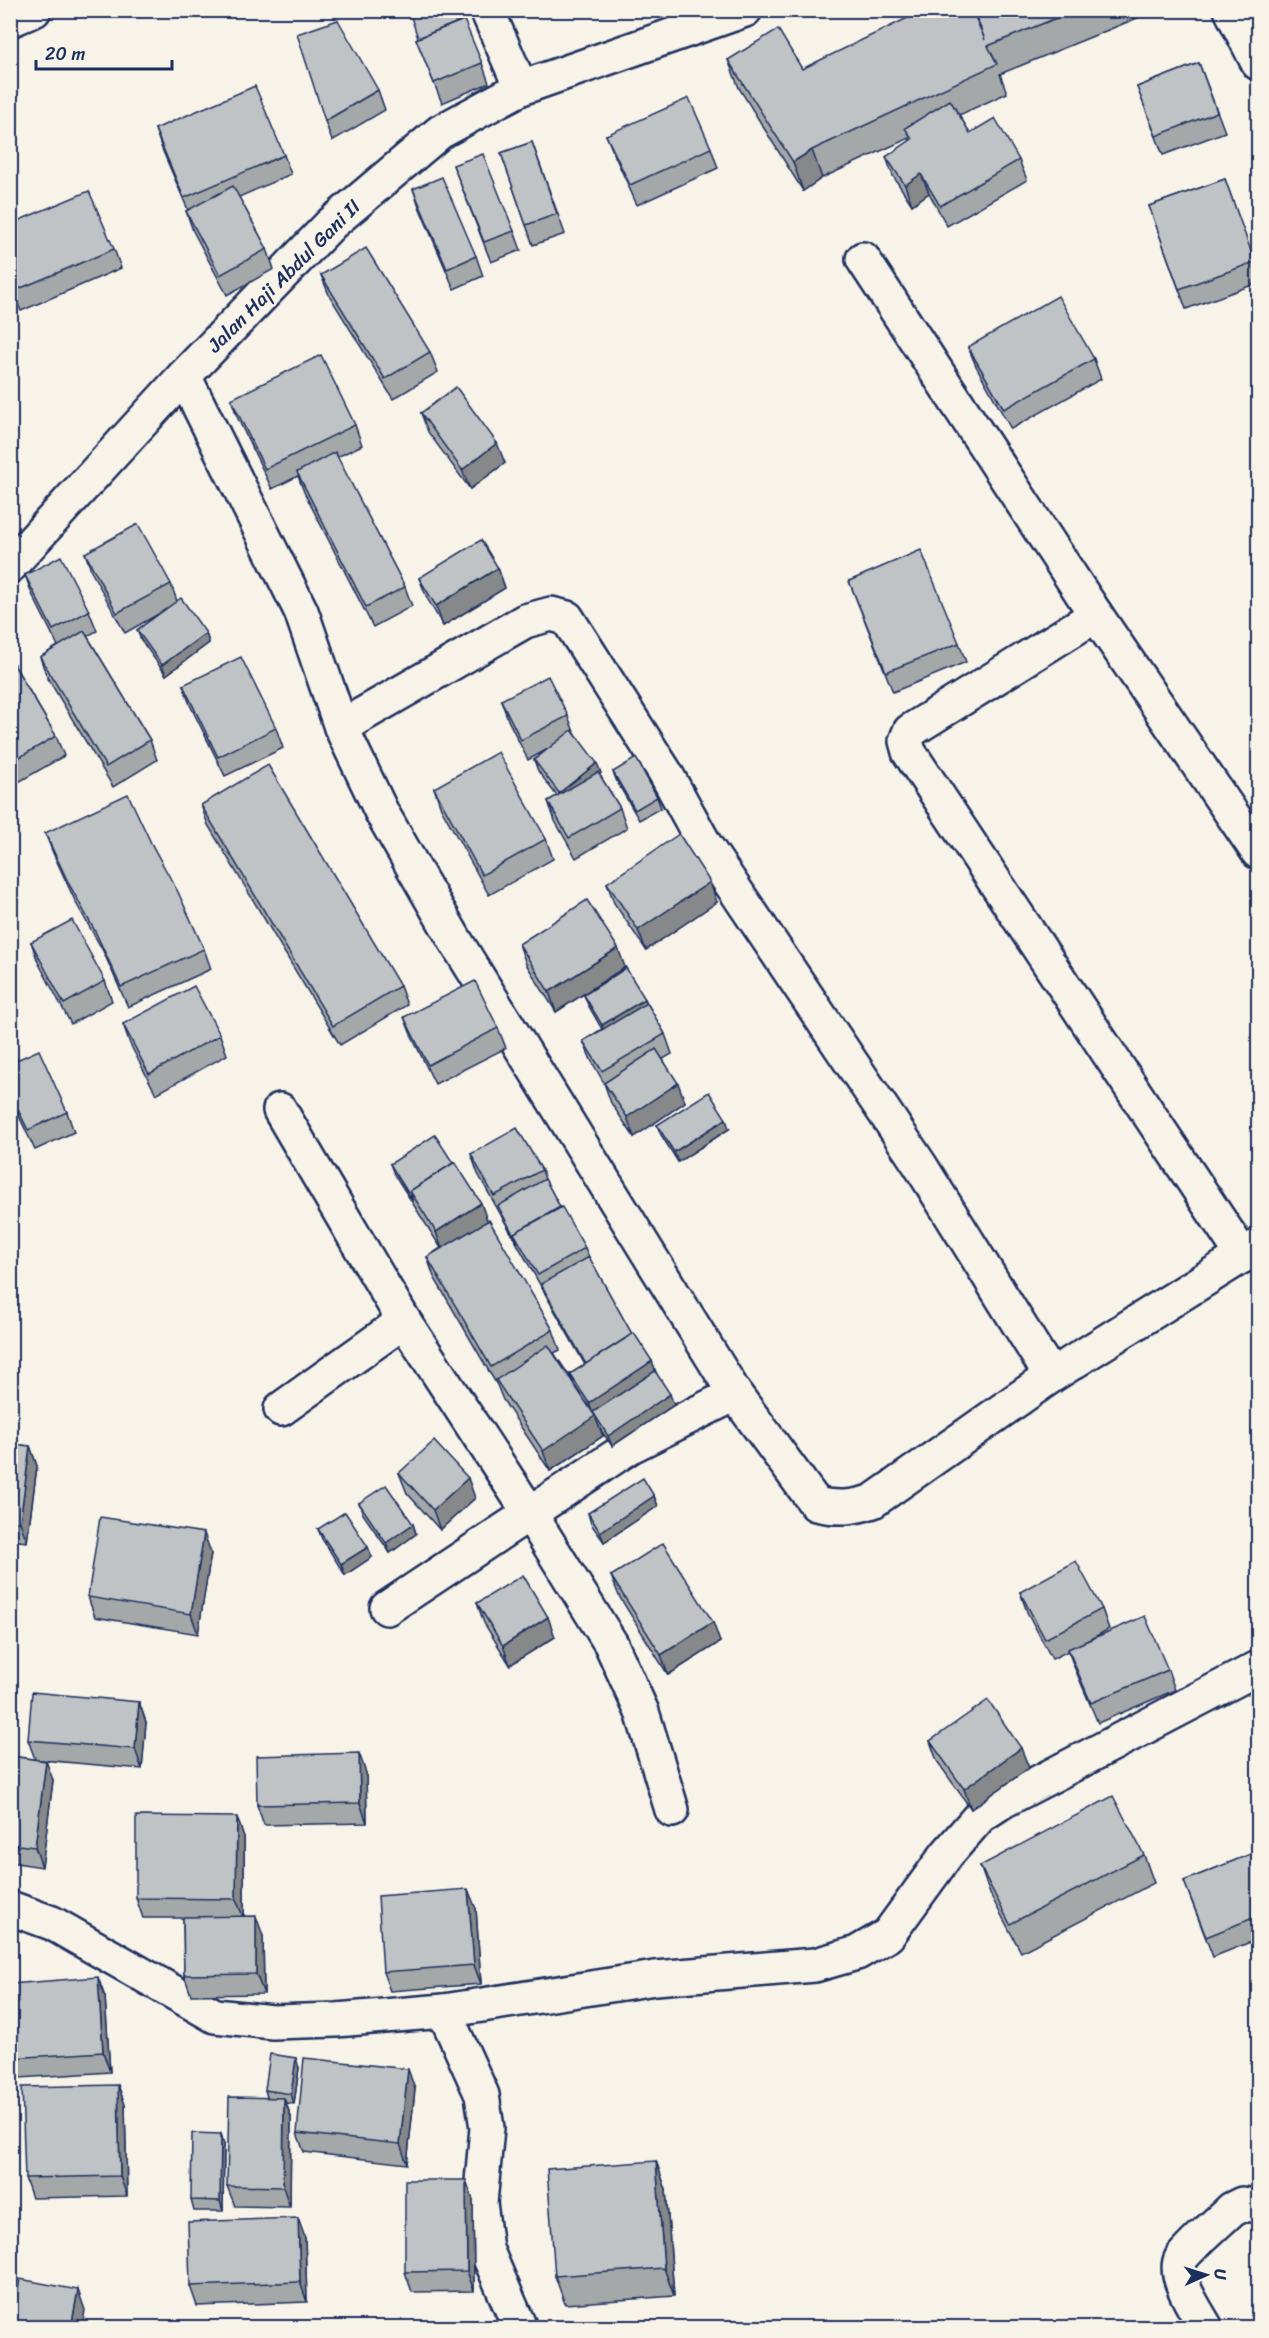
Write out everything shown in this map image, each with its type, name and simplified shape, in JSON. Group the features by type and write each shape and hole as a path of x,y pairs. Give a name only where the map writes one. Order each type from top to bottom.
{"street":[{"path":"10,21 34,10"},
{"path":"487,10 521,88"},
{"name":"Jalan Haji Abdul Gani II","path":"10,566 184,376 331,224 440,132 521,88 745,10"},
{"path":"1231,10 1258,63"},
{"path":"863,259 1096,615 1258,852"},
{"path":"184,376 301,611 341,727 382,813 455,940 735,1394 816,1504 845,1508 873,1501 1051,1376 1251,1251 909,752 906,741 910,731 1096,615"},
{"path":"341,727 525,621 551,614 567,618 665,772 705,845 920,1165 1051,1376"},
{"path":"280,1110 404,1321 529,1512 610,1644 642,1712 672,1810"},
{"path":"281,1409 404,1321"},
{"path":"387,1608 631,1446 735,1394"},
{"path":"10,1908 52,1923 215,2016 273,2022 336,2020 444,2011 655,1978 815,1965 857,1953 888,1935 946,1854 980,1816 1003,1801 1258,1668"},
{"path":"444,2011 482,2095 487,2128 480,2203 486,2248 519,2328"},
{"path":"1206,2328 1186,2292 1179,2271 1181,2258 1232,2210 1242,2204 1258,2206"}],"building":[{"path":"422,10 454,10 458,22 418,38 410,14"},
{"path":"924,10 972,10 985,40 974,10 1076,10 988,46 997,64 812,150 793,162 728,60 778,29 802,69"},
{"path":"338,20 378,90 325,121 297,34"},
{"path":"464,20 482,63 434,83 416,39"},
{"path":"1199,63 1217,112 1156,136 1137,87"},
{"path":"255,86 284,155 184,198 155,129"},
{"path":"689,98 711,148 630,185 606,135"},
{"path":"950,100 970,133 995,118 1019,160 940,206 921,174 905,185 886,157 912,139 905,128"},
{"path":"532,142 557,214 526,225 501,153"},
{"path":"483,154 514,231 484,242 453,165"},
{"path":"442,177 476,256 447,269 413,189"},
{"path":"1225,179 1255,262 1179,289 1149,206"},
{"path":"233,186 267,249 220,275 186,211"},
{"path":"89,191 114,249 14,291 10,283 10,224"},
{"path":"366,248 430,352 385,379 321,275"},
{"path":"1058,296 1094,359 1004,409 968,347"},
{"path":"321,355 355,425 265,469 231,399"},
{"path":"456,387 497,443 462,470 421,413"},
{"path":"335,452 405,587 366,607 297,472"},
{"path":"138,524 171,584 117,613 85,553"},
{"path":"481,540 498,568 436,606 419,578"},
{"path":"921,550 959,643 886,672 849,581"},
{"path":"61,556 89,611 53,630 25,575"},
{"path":"181,598 206,633 162,665 137,630"},
{"path":"84,631 150,740 106,767 40,657"},
{"path":"241,657 276,728 218,757 183,685"},
{"path":"10,658 56,736 10,763"},
{"path":"548,676 568,716 521,740 501,700"},
{"path":"572,730 597,763 559,793 534,760"},
{"path":"498,752 546,839 482,875 434,788"},
{"path":"636,758 657,797 635,810 613,772"},
{"path":"268,765 400,986 333,1026 201,805"},
{"path":"598,772 620,808 569,838 548,801"},
{"path":"128,794 204,949 121,987 45,833"},
{"path":"679,834 710,882 638,930 607,883"},
{"path":"587,900 618,948 549,992 519,944"},
{"path":"72,920 105,981 64,1004 31,942"},
{"path":"626,968 645,999 602,1025 584,995"},
{"path":"475,981 498,1028 428,1065 404,1017"},
{"path":"194,986 220,1035 149,1074 123,1024"},
{"path":"647,1003 665,1034 602,1071 583,1041"},
{"path":"656,1049 678,1083 627,1117 604,1083"},
{"path":"39,1050 67,1112 28,1130 10,1093 10,1063"},
{"path":"709,1092 726,1119 674,1152 657,1125"},
{"path":"517,1128 542,1170 494,1196 471,1154"},
{"path":"435,1135 453,1163 410,1191 413,1201 390,1164"},
{"path":"455,1162 481,1203 436,1232 410,1191"},
{"path":"545,1179 560,1207 514,1233 518,1243 498,1206"},
{"path":"562,1207 585,1248 538,1275 514,1233"},
{"path":"489,1220 553,1330 491,1367 427,1257"},
{"path":"589,1257 632,1334 586,1364 541,1284"},
{"path":"634,1333 652,1361 589,1403 570,1374"},
{"path":"548,1345 595,1416 543,1451 496,1380"},
{"path":"655,1371 670,1394 608,1436 593,1412"},
{"path":"434,1441 468,1478 433,1510 399,1473"},
{"path":"10,1444 30,1446 20,1522 10,1521"},
{"path":"643,1478 654,1496 600,1532 588,1513"},
{"path":"386,1485 413,1524 386,1543 359,1503"},
{"path":"345,1512 368,1547 341,1564 318,1529"},
{"path":"100,1517 204,1533 191,1614 88,1597"},
{"path":"663,1543 713,1622 661,1655 611,1576"},
{"path":"1076,1561 1102,1609 1045,1639 1020,1592"},
{"path":"523,1575 548,1617 503,1646 477,1603"},
{"path":"1145,1616 1168,1670 1091,1703 1068,1649"},
{"path":"32,1692 139,1702 135,1749 28,1740"},
{"path":"988,1700 1021,1748 964,1789 930,1741"},
{"path":"359,1753 360,1803 257,1805 256,1756"},
{"path":"10,1756 46,1761 35,1847 10,1844"},
{"path":"1113,1796 1144,1855 1010,1924 980,1866"},
{"path":"136,1816 237,1817 236,1899 136,1898"},
{"path":"1258,1851 1258,1916 1206,1937 1184,1881"},
{"path":"468,1889 474,1965 383,1972 378,1896"},
{"path":"256,1916 256,1974 184,1975 183,1917"},
{"path":"98,1977 103,2052 12,2058 10,1984"},
{"path":"270,2054 296,2058 291,2094 265,2090"},
{"path":"304,2058 408,2069 400,2144 297,2133"},
{"path":"118,2085 120,2176 25,2178 22,2087"},
{"path":"229,2097 284,2098 283,2187 227,2186"},
{"path":"192,2133 221,2134 220,2201 191,2200"},
{"path":"656,2161 664,2268 555,2276 547,2169"},
{"path":"405,2180 466,2180 467,2271 405,2272"},
{"path":"298,2218 300,2282 190,2286 188,2222"},
{"path":"20,2279 78,2290 71,2328 11,2328"}]}
